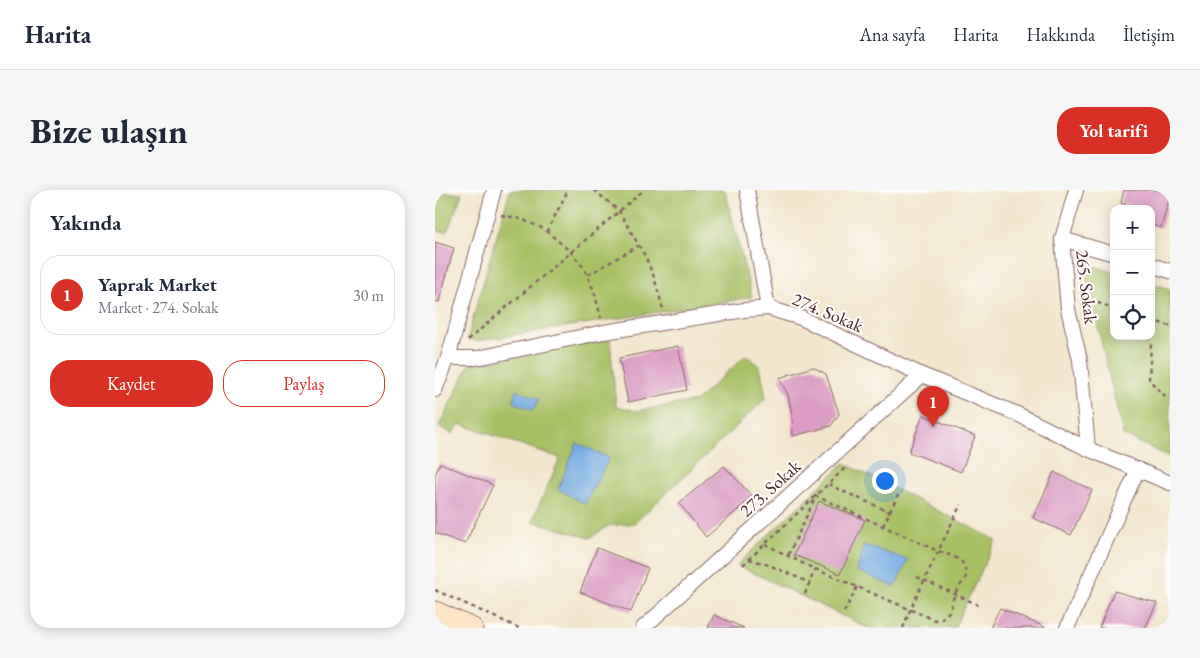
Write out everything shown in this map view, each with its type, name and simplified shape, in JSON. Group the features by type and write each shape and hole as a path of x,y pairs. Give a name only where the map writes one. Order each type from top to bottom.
{"main road":[{"path":"435,611 473,628"}],"street":[{"path":"435,390 448,358 494,190"},
{"path":"747,190 768,308"},
{"name":"265. Sokak","path":"1076,190 1061,239 1068,309 1080,360 1088,449"},
{"path":"1061,239 1110,253"},
{"path":"1155,266 1170,271"},
{"name":"274. Sokak","path":"448,358 477,358 604,332 768,308 801,318 922,375 1017,414 1088,449 1170,483"},
{"name":"273. Sokak","path":"643,628 922,375"},
{"path":"1067,628 1138,469"}],"path":[{"path":"547,232 568,190"},
{"path":"594,190 619,211 639,245 654,278 667,323"},
{"path":"448,358 644,190"},
{"path":"488,212 521,219 543,229 571,252 584,268 595,291 604,332"},
{"path":"588,276 639,245"},
{"path":"1066,292 1110,307"},
{"path":"1155,321 1170,326"},
{"path":"1150,340 1149,380 1165,396 1170,398"},
{"path":"743,564 845,468"},
{"path":"829,484 890,512"},
{"path":"883,526 898,494"},
{"path":"765,544 815,569 935,620 941,619 951,610 955,594 960,584 965,580 966,573 962,561 816,496"},
{"path":"787,556 816,496"},
{"path":"903,628 961,504"},
{"path":"749,559 769,565 810,583"},
{"path":"805,594 815,569"},
{"path":"917,578 978,605"},
{"path":"844,612 857,587"},
{"path":"435,590 519,628"}],"green space":[{"path":"510,190 725,190 752,297 477,341 467,339"},
{"path":"435,191 462,194 447,232 435,230"},
{"path":"1083,263 1110,271 1110,340 1155,340 1155,284 1170,289 1170,457 1123,435"},
{"path":"610,339 616,406 636,411 696,401 746,355 760,366 766,398 635,523 608,526 590,538 532,521 560,458 460,424 452,434 439,426 469,365"},
{"path":"844,463 996,540 954,628 868,628 737,565"}],"water":[{"path":"516,390 539,399 533,410 513,402"},
{"path":"577,443 609,458 585,504 558,489"},
{"path":"864,545 908,560 895,587 857,571"}],"building":[{"path":"1124,190 1170,190 1161,228 1155,226 1155,205 1126,205 1121,203"},
{"path":"435,242 454,248 439,302 435,301"},
{"path":"678,346 687,390 628,402 619,358"},
{"path":"813,367 826,374 839,414 831,426 793,436 792,414 788,395 779,378"},
{"path":"923,415 975,436 961,472 909,452"},
{"path":"440,463 493,485 465,544 435,533 435,475"},
{"path":"724,466 753,497 706,537 679,503"},
{"path":"1054,472 1092,490 1071,535 1033,518"},
{"path":"819,501 865,520 840,574 794,555"},
{"path":"597,548 648,568 631,612 580,592"},
{"path":"1114,591 1157,603 1145,628 1099,628"},
{"path":"1000,608 1047,628 990,628"},
{"path":"714,615 744,628 708,628"}],"place":[{"name":"Yaprak Market","path":"933,427"}]}
